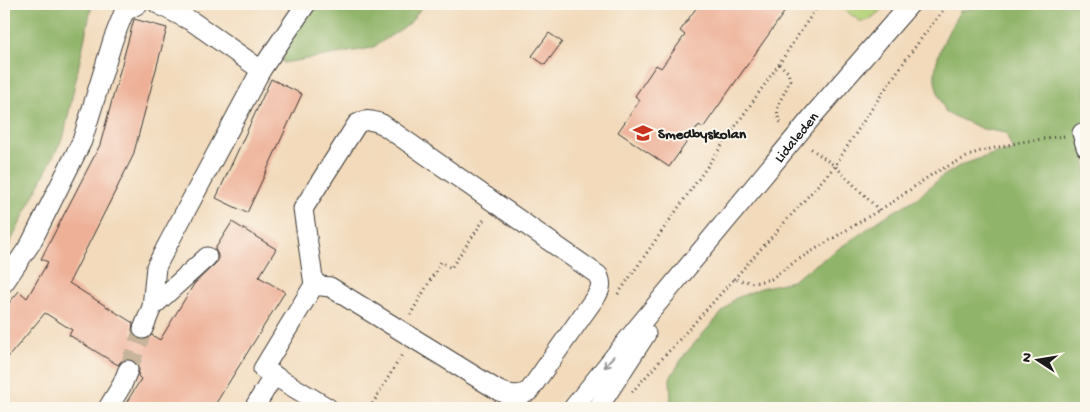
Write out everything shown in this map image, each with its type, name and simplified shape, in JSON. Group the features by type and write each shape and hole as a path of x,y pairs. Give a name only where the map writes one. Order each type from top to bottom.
{"street":[{"path":"4,283 31,243 82,141 113,40 124,12 138,4"},
{"path":"158,4 193,22 261,70"},
{"path":"143,329 152,307 156,268 261,70 306,4"},
{"name":"Lidaleden","path":"573,408 817,111 910,4"},
{"path":"314,285 330,287 499,391 516,396 529,391 597,295 601,282 598,275 382,124 373,120 363,121 357,124 303,209 314,285 263,369 328,408"},
{"path":"152,307 207,257"},
{"name":"Lidaleden","path":"598,408 685,271"},
{"path":"108,408 128,370"},
{"path":"254,408 274,375"}],"path":[{"path":"613,300 819,4"},
{"path":"630,394 834,166 926,31 948,4"},
{"path":"779,64 788,72 790,80 777,107 778,118 784,126"},
{"path":"734,279 754,283 771,279 934,173 977,152 1021,142 1084,140"},
{"path":"809,148 834,166 879,210"},
{"path":"370,408 441,262 451,268 495,204"}],"green space":[{"path":"4,4 92,4 64,135 4,255"},
{"path":"312,4 424,4 409,24 372,48 283,63 282,53"},
{"path":"837,4 888,4 869,20 860,21"},
{"path":"978,4 1086,4 1086,408 666,408 671,405 670,378 685,354 734,299 761,288 792,281 883,218 917,198 940,178 961,165 996,153 1013,151 1006,133 983,129 946,113 935,80 939,53 960,11 977,7"}],"building":[{"path":"699,4 790,4 703,128 699,125 669,167 618,132 640,100 635,96 656,65 661,68 685,35 680,31"},
{"path":"134,19 167,28 133,156 69,283 133,323 132,331 138,339 145,340 152,335 160,340 194,284 218,261 215,249 232,222 276,249 259,277 285,292 213,408 123,408 141,379 138,376 139,369 136,363 132,359 127,359 121,361 118,365 69,335 72,330 45,313 4,362 4,309 19,291 27,298 48,262 41,259 100,145"},
{"path":"549,33 562,42 545,65 532,56"},
{"path":"271,79 302,94 247,213 216,198"}],"tunnel":[{"path":"128,370 143,329"}],"place":[{"name":"Smedbyskolan","path":"643,133"}]}
